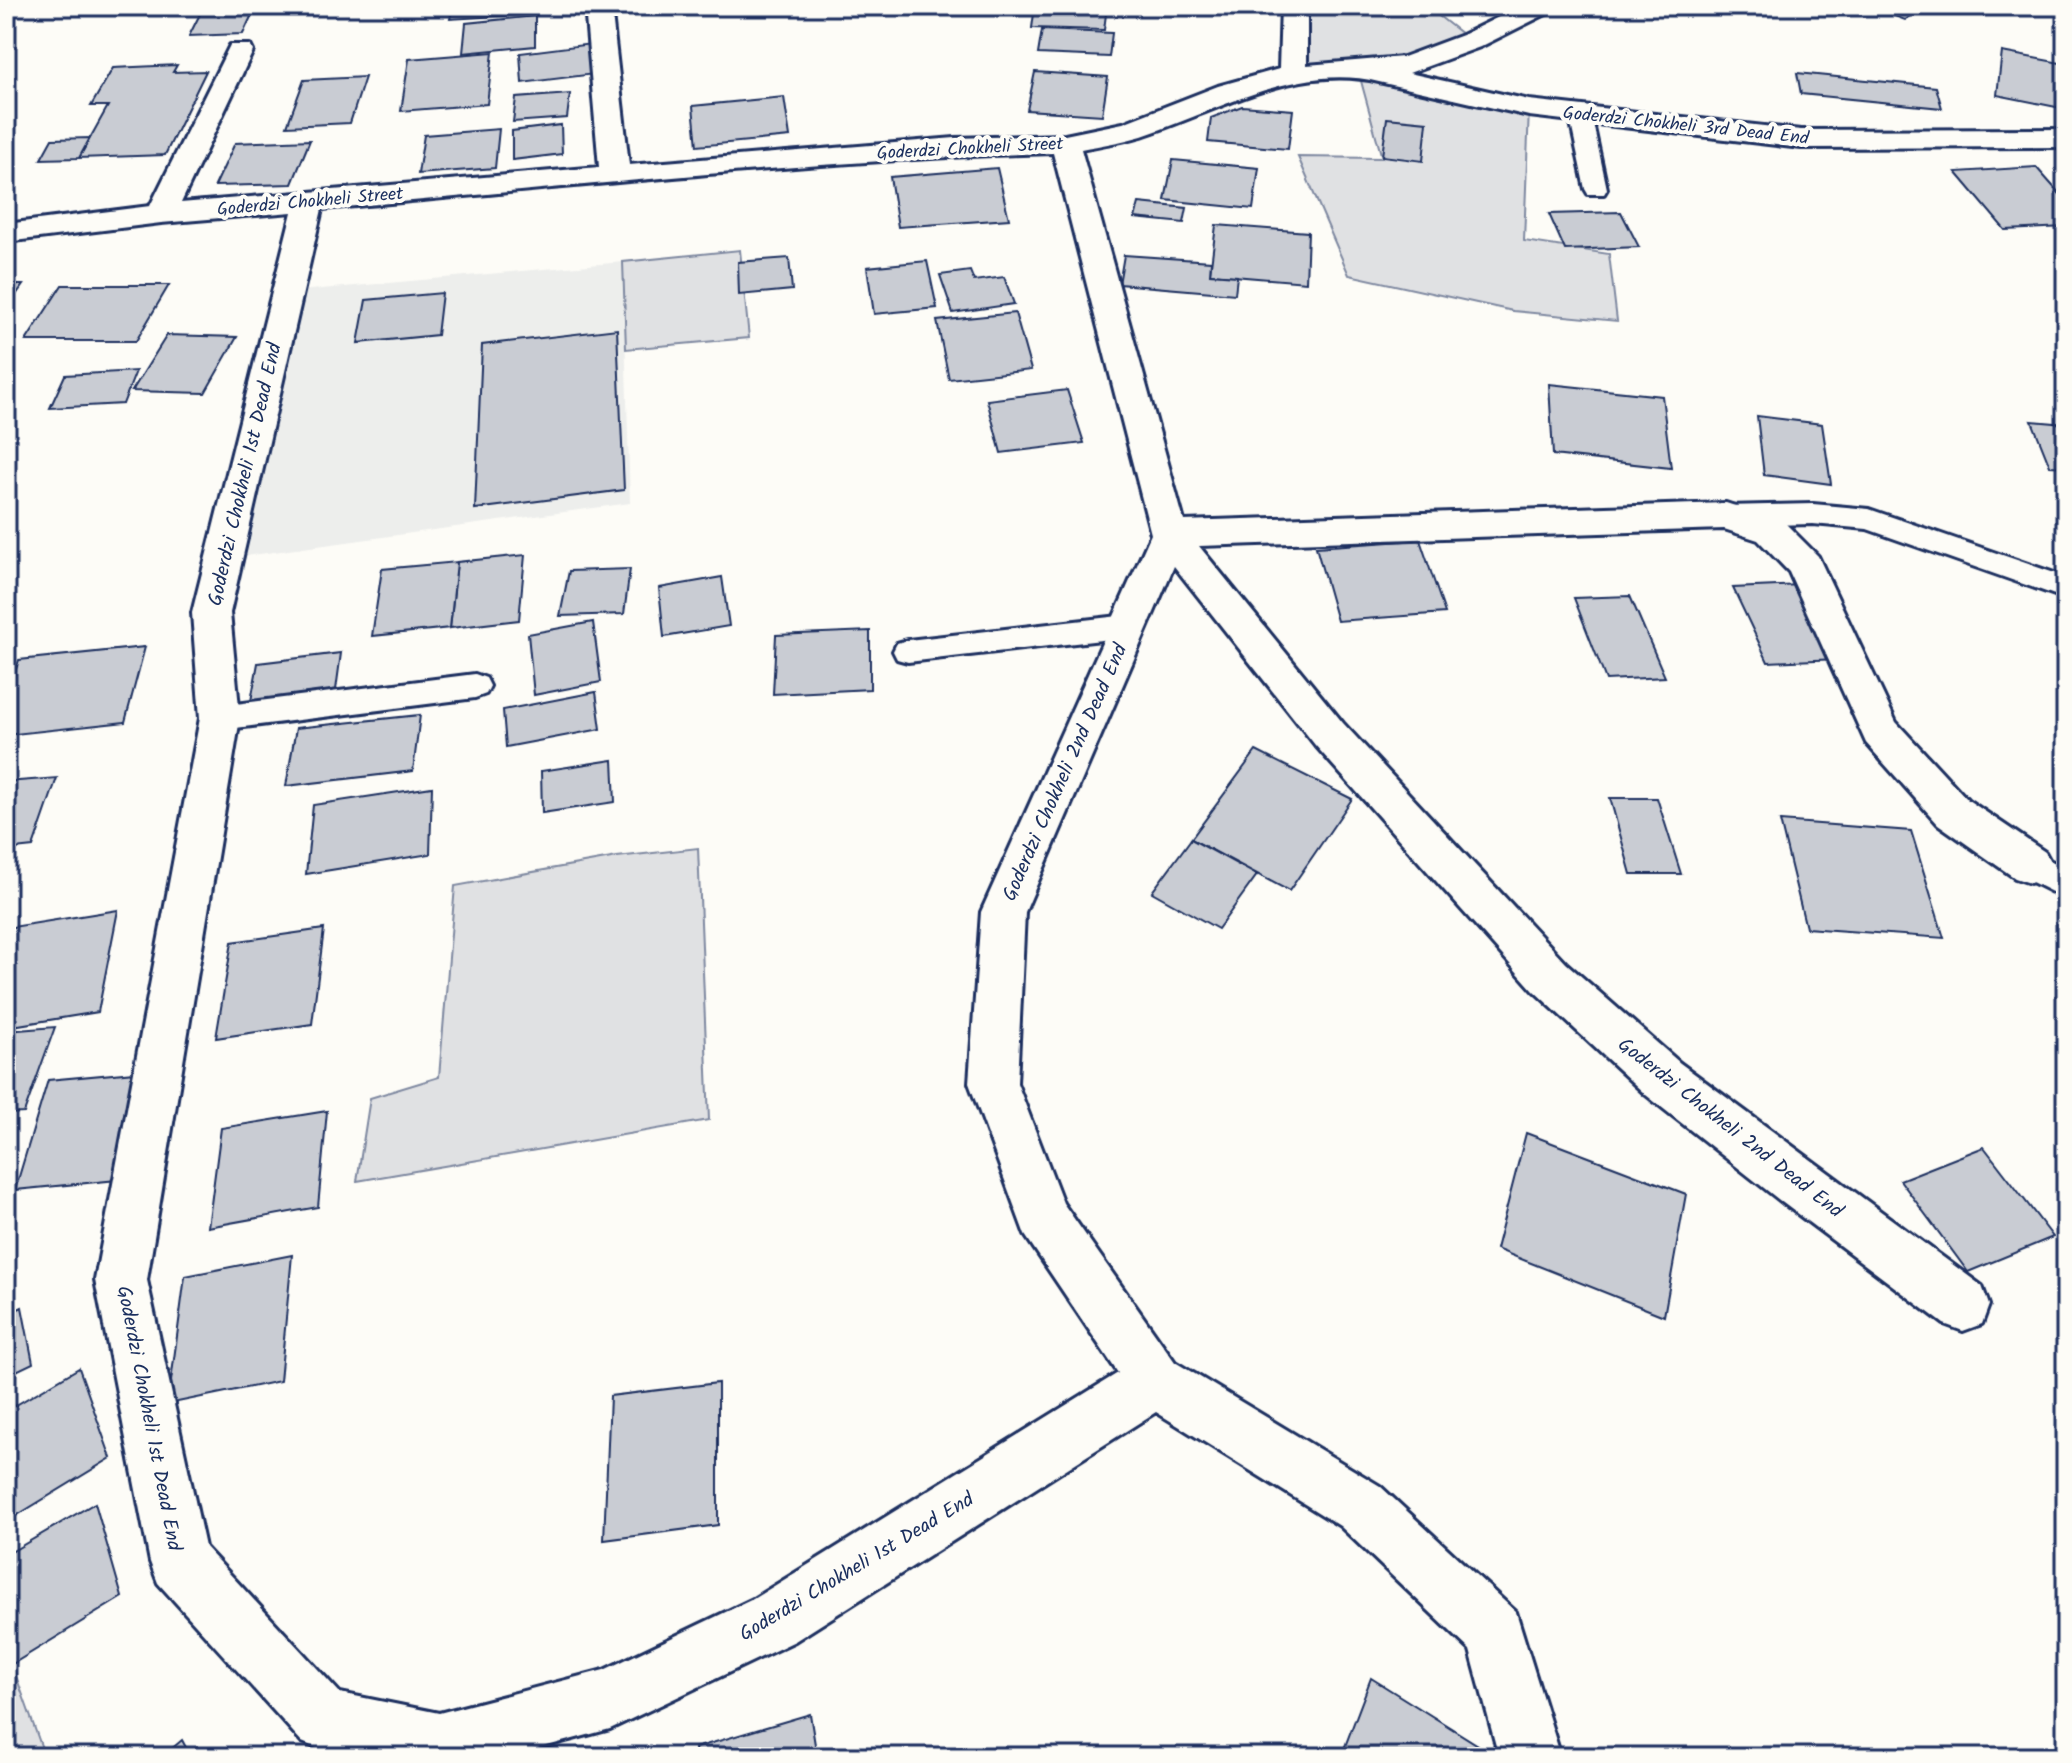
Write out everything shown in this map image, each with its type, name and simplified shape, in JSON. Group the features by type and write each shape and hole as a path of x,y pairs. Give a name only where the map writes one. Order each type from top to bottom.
{"street":[{"path":"598,6 615,176"},
{"path":"1293,74 1294,6"},
{"name":"Goderdzi Chokheli Street","path":"6,233 161,214 955,147 1065,144 1131,130 1228,92 1293,74 1407,65 1471,41 1541,6"},
{"path":"161,214 240,51"},
{"name":"Goderdzi Chokheli 3rd Dead End","path":"1358,69 1529,108 1801,139 2066,138"},
{"name":"Goderdzi Chokheli 2nd Dead End","path":"1065,144 1169,534 1329,734 1550,977 1663,1079 1963,1305"},
{"name":"Goderdzi Chokheli 1st Dead End","path":"309,202 211,613 220,718 121,1280 179,1562 324,1720 439,1744 610,1699 774,1620 1156,1381"},
{"path":"1169,534 1726,516 1771,531 1805,565 1880,732 1953,812 2048,875"},
{"name":"Goderdzi Chokheli 2nd Dead End","path":"1169,534 1003,912 993,1083 1043,1218 1156,1381 1360,1506 1495,1633 1530,1757"}],"lane":[{"path":"1580,114 1596,189"},
{"path":"1726,516 1813,514 1869,519 2066,588 2066,576"},
{"path":"908,651 1128,626"},
{"path":"220,718 475,686"}],"shaded area":[{"path":"1294,6 1426,6 1471,41 1362,69 1529,108 1524,241 1609,254 1617,321 1513,311 1349,275 1298,157 1382,158 1358,70 1293,74"},
{"path":"740,250 749,338 626,349 623,262"},
{"path":"623,262 630,503 224,559 288,292"},
{"path":"698,848 709,1120 357,1181 370,1098 439,1077 455,886 617,857"},
{"path":"6,1648 45,1757 6,1757"}],"building":[{"path":"204,6 256,6 243,34 189,36"},
{"path":"453,6 516,6 514,15 450,19"},
{"path":"1035,6 1107,6 1104,30 1032,28"},
{"path":"1868,6 1926,6 1905,20"},
{"path":"535,16 535,46 463,53 466,23"},
{"path":"1042,30 1112,33 1109,57 1038,54"},
{"path":"599,43 603,73 522,83 520,53"},
{"path":"493,52 487,104 401,111 409,59"},
{"path":"2002,52 2066,64 2066,109 1997,95"},
{"path":"177,65 173,72 206,71 165,155 79,158 108,106 91,106 113,68"},
{"path":"1035,72 1108,77 1102,115 1027,110"},
{"path":"1797,73 1936,87 1942,108 1801,94"},
{"path":"365,77 350,123 287,126 304,80"},
{"path":"570,94 567,118 513,122 516,98"},
{"path":"784,97 790,137 697,146 693,106"},
{"path":"1242,106 1293,110 1288,149 1208,142 1211,118"},
{"path":"1387,118 1427,122 1423,161 1382,156"},
{"path":"561,125 562,154 512,160 512,131"},
{"path":"499,129 495,168 418,174 424,135"},
{"path":"90,138 79,158 41,159 52,139"},
{"path":"310,140 292,184 215,186 235,143"},
{"path":"1173,160 1259,168 1253,209 1165,200"},
{"path":"2036,167 2066,201 2066,227 2005,230 1956,172"},
{"path":"997,168 1009,219 898,227 890,177"},
{"path":"1139,203 1187,208 1184,223 1135,218"},
{"path":"1621,212 1639,247 1565,250 1549,214"},
{"path":"1216,225 1308,232 1306,282 1210,274"},
{"path":"1124,255 1211,261 1210,274 1237,276 1235,294 1119,284"},
{"path":"789,258 792,290 739,295 738,262"},
{"path":"927,261 937,308 874,314 867,267"},
{"path":"970,271 974,281 1004,277 1014,304 953,313 940,275"},
{"path":"6,285 23,285 6,309"},
{"path":"62,285 169,285 136,341 26,341"},
{"path":"442,293 437,335 358,343 366,300"},
{"path":"1015,313 1031,370 949,379 937,321"},
{"path":"617,329 624,490 475,509 482,345"},
{"path":"167,335 237,337 205,393 132,391"},
{"path":"136,371 123,404 50,408 65,375"},
{"path":"1549,384 1662,396 1671,468 1553,455"},
{"path":"1067,390 1084,443 1001,453 987,400"},
{"path":"1757,416 1822,424 1831,484 1764,475"},
{"path":"2032,421 2066,424 2066,467 2050,466"},
{"path":"1420,540 1445,613 1337,621 1316,547"},
{"path":"525,555 519,620 450,628 457,562"},
{"path":"457,562 450,628 372,636 382,569"},
{"path":"630,569 624,614 560,616 569,571"},
{"path":"722,577 729,626 664,637 659,588"},
{"path":"1801,585 1838,659 1768,662 1733,588"},
{"path":"1630,596 1665,677 1606,680 1574,598"},
{"path":"593,622 601,682 534,695 528,634"},
{"path":"870,631 870,689 773,694 776,635"},
{"path":"145,647 125,722 6,735 6,700 19,660"},
{"path":"341,653 336,690 251,701 258,663"},
{"path":"596,692 601,729 506,747 503,710"},
{"path":"420,715 413,771 286,786 296,728"},
{"path":"1256,751 1352,799 1289,891 1191,839"},
{"path":"613,760 615,802 542,813 541,771"},
{"path":"57,778 33,847 6,850 6,782"},
{"path":"432,787 430,854 306,874 313,805"},
{"path":"1610,798 1657,798 1681,874 1631,874"},
{"path":"1780,821 1911,831 1944,938 1806,928"},
{"path":"1191,839 1257,875 1218,929 1152,892"},
{"path":"118,910 98,1012 6,1027 6,928"},
{"path":"324,929 312,1024 216,1038 232,942"},
{"path":"55,1027 24,1113 6,1114 6,1031"},
{"path":"146,1071 117,1180 15,1190 48,1080"},
{"path":"327,1111 318,1207 208,1227 221,1128"},
{"path":"1526,1133 1686,1194 1664,1316 1496,1249"},
{"path":"1984,1147 2053,1237 1968,1272 1900,1180"},
{"path":"292,1255 280,1381 168,1404 185,1276"},
{"path":"22,1307 33,1363 6,1376 6,1315"},
{"path":"79,1368 111,1458 6,1522 6,1411"},
{"path":"718,1383 718,1525 604,1540 610,1396"},
{"path":"95,1503 122,1597 6,1668 6,1555"},
{"path":"1371,1678 1478,1745 1474,1757 1341,1757"},
{"path":"810,1714 817,1757 696,1757 695,1748"},
{"path":"182,1740 191,1757 162,1757"}]}
